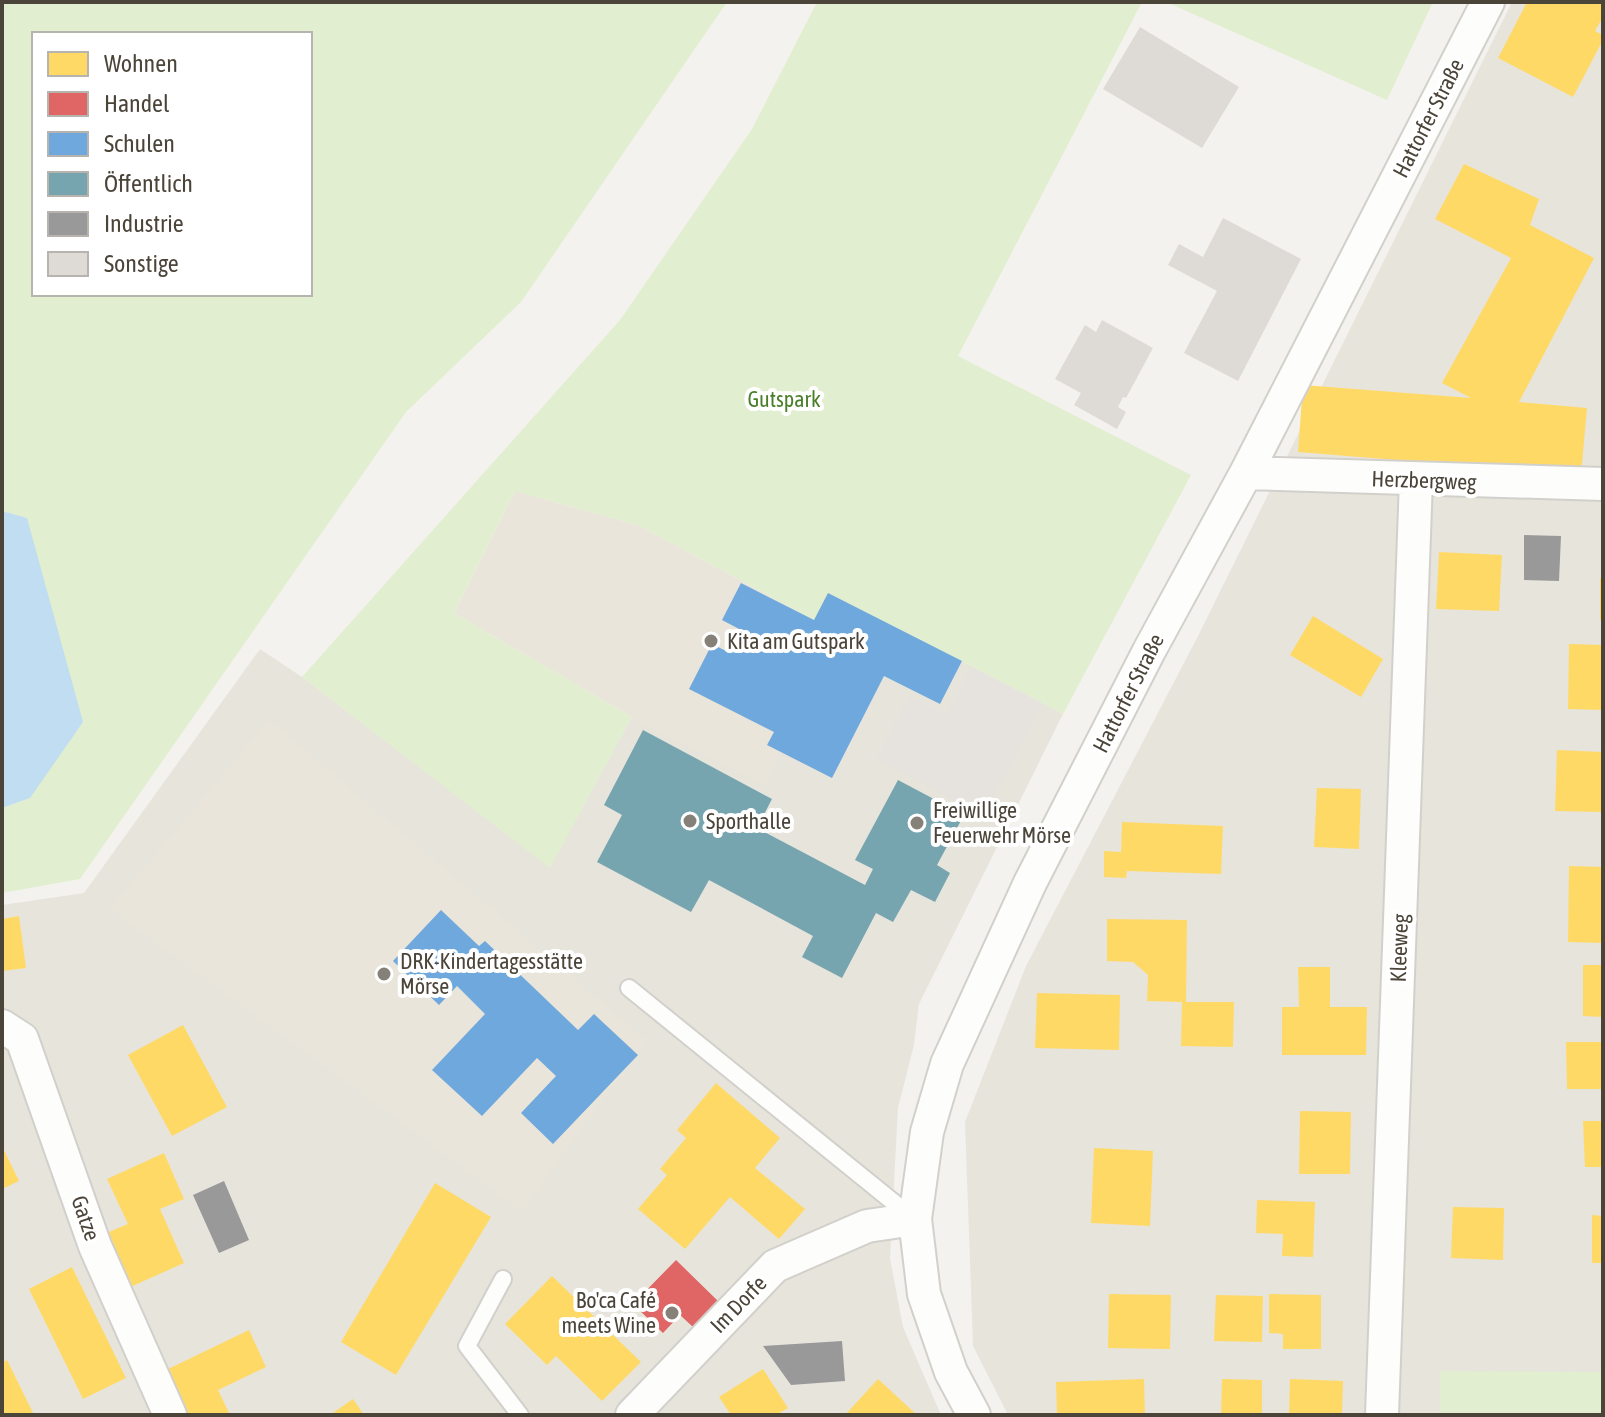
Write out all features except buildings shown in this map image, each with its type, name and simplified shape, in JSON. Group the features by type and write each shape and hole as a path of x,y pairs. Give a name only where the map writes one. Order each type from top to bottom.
{"street":[{"name":"Hattorfer Straße","path":"974,1415 951,1372 924,1294 915,1219 927,1132 947,1064 1030,883 1149,651 1246,473 1488,2"},
{"name":"Herzbergweg","path":"1246,473 1603,484"},
{"name":"Kleeweg","path":"1382,1415 1416,480"},
{"name":"Gatze","path":"2,1026 22,1039 95,1246 170,1415"},
{"name":"Im Dorfe","path":"632,1415 775,1266 867,1226 915,1219"}],"lane":[{"path":"629,988 915,1219"},
{"path":"503,1279 467,1346 520,1415"}],"shaded area":[{"path":"1512,2 1603,2 1603,1415 1008,1415 973,1346 965,1122 1026,966 1198,636"},
{"name":"Kita am Gutspark","path":"515,491 640,526 814,620 962,661 940,704 884,676 832,778 780,752 766,786 632,717 454,613"},
{"path":"741,583 814,620 962,661 1063,714 919,1004 914,1045 898,1108 890,1258 903,1327 941,1415 2,1415 2,905 84,893 260,649 302,677 550,867 632,717"},
{"path":"971,667 1042,703 984,816 876,760 909,695 947,714"},
{"name":"DRK-Kindertagesstätte Mörse","path":"269,720 646,1040 522,1211 110,909"}],"green space":[{"path":"2,2 727,2 521,302 406,412 80,879 2,893 2,808 30,798 27,518 2,511"},
{"name":"Gutspark","path":"817,2 1142,2 958,356 1191,475 1063,714 962,661 814,620 640,526 515,491 454,613 632,717 550,868 302,677 620,320 752,129"},
{"path":"1166,2 1433,2 1387,100"},
{"path":"1440,1371 1603,1372 1603,1415 1440,1415"}],"water":[{"path":"2,511 27,518 83,722 30,798 2,808"}],"place":[{"name":"Kita am Gutspark","path":"711,641"},
{"name":"Sporthalle","path":"690,821"},
{"name":"Freiwillige Feuerwehr Mörse","path":"917,823"},
{"name":"DRK-Kindertagesstätte Mörse","path":"384,974"},
{"name":"Bo'ca Café meets Wine","path":"672,1313"}]}
